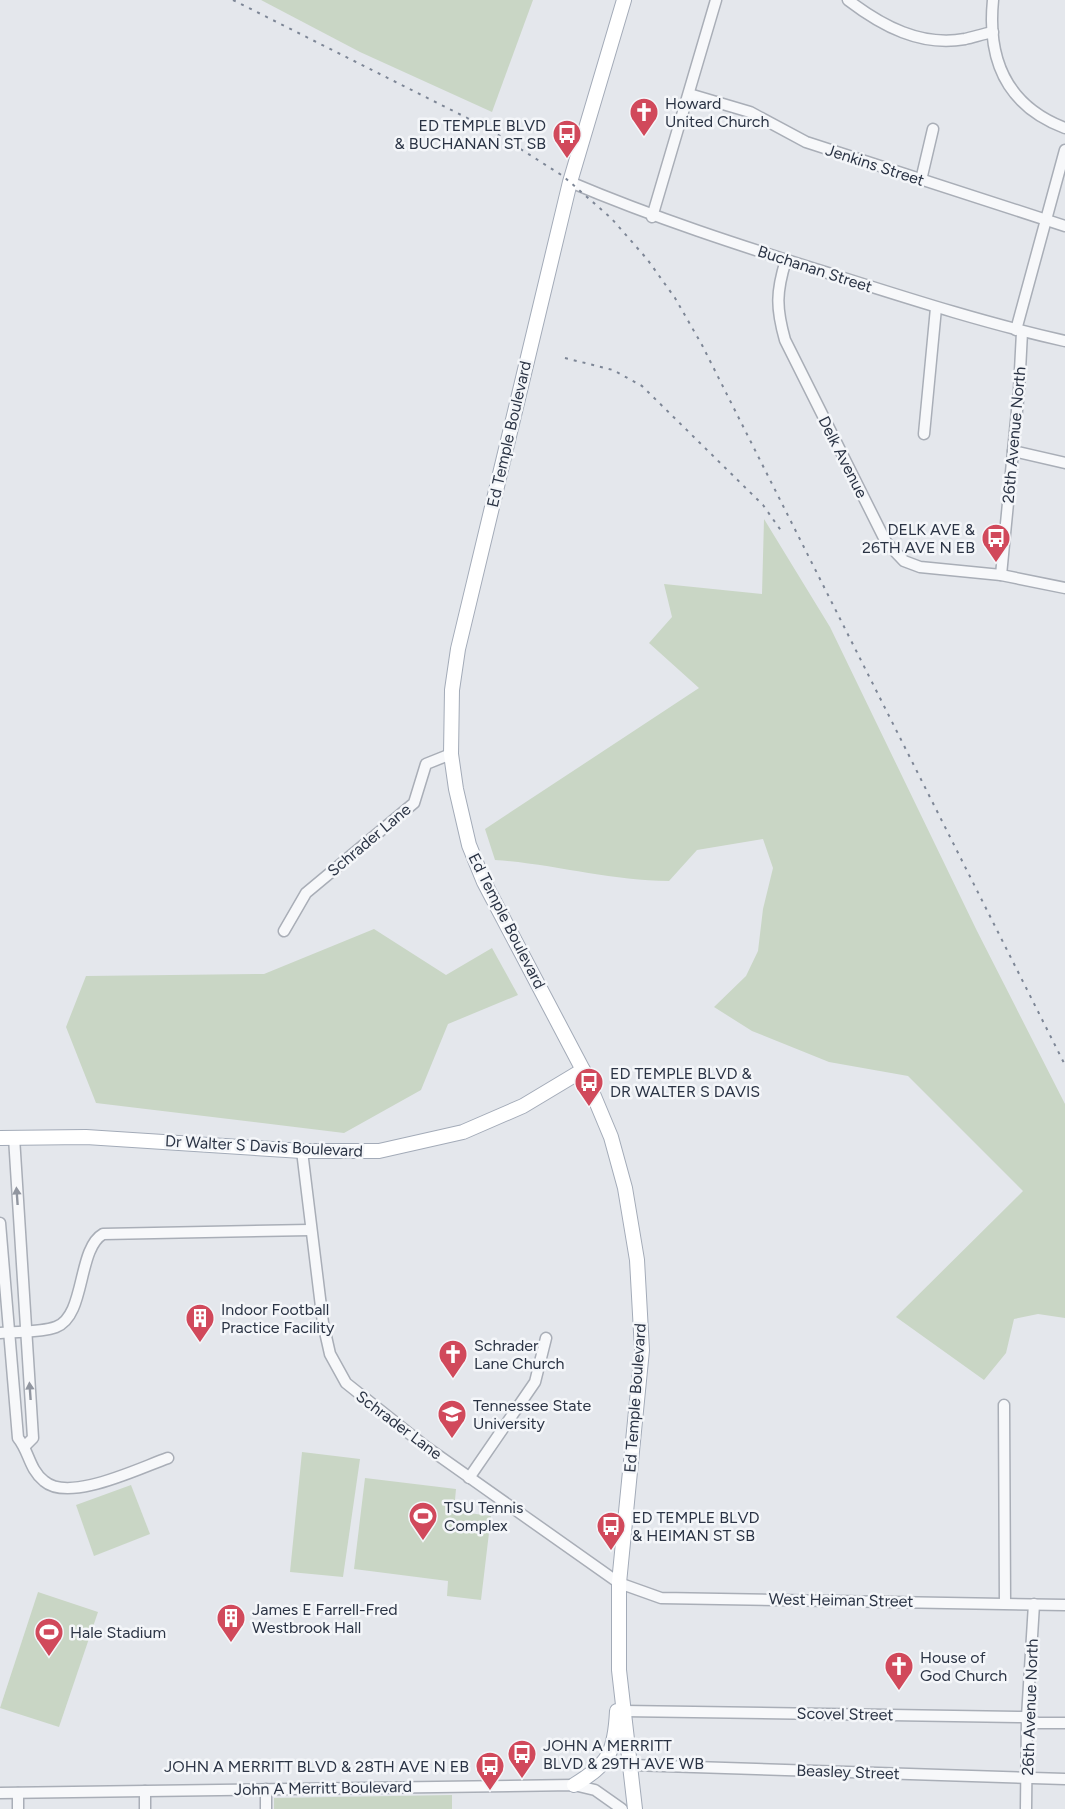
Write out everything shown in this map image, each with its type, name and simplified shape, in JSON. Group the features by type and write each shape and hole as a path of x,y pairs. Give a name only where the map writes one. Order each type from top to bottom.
{"main road":[{"name":"Ed Temple Boulevard","path":"624,0 570,182 458,649 452,690 451,754 456,789 470,845 484,882 583,1070 611,1137 625,1188 640,1292 640,1379 619,1584 618,1670 632,1766 635,1809"},
{"name":"Dr Walter S Davis Boulevard","path":"7,1138 86,1137 302,1150 380,1151 463,1132 523,1106 583,1070"},
{"path":"574,1785 594,1773 614,1749 618,1670"}],"street":[{"path":"652,217 716,0"},
{"path":"848,0 879,22 908,34 938,40 963,39 993,32"},
{"path":"993,0 993,32 1001,71 1012,93 1032,112 1065,128"},
{"name":"Jenkins Street","path":"689,94 743,109 806,142 1065,226"},
{"path":"921,180 933,129"},
{"name":"26th Avenue North","path":"1001,575 1013,451 1019,331 1045,219 1065,150"},
{"name":"Buchanan Street","path":"570,182 652,217 936,308 1065,341"},
{"name":"Delk Avenue","path":"786,260 778,286 777,312 785,340 886,542 904,561 920,567 1001,575 1065,588"},
{"path":"924,434 936,308"},
{"path":"1013,451 1065,463"},
{"name":"Schrader Lane","path":"284,931 306,893 414,803 426,764 451,754"},
{"path":"7,1138 26,1330 33,1438 25,1446"},
{"name":"Schrader Lane","path":"302,1150 310,1230 325,1336 341,1377 366,1401 469,1478 619,1584"},
{"path":"0,1223 4,1332 18,1438 25,1446 28,1460 39,1477 48,1485 63,1490 80,1488 168,1458"},
{"path":"4,1332 57,1327 66,1319 94,1243 103,1234 310,1230"},
{"path":"469,1478 535,1382 546,1338"},
{"path":"1004,1405 1005,1603"},
{"name":"West Heiman Street","path":"619,1584 661,1598 1065,1605"},
{"name":"26th Avenue North","path":"1026,1809 1027,1717 1034,1604"},
{"name":"Scovel Street","path":"623,1711 1027,1717 1038,1722 1065,1722"},
{"name":"Beasley Street","path":"632,1766 1065,1779"},
{"name":"John A Merritt Boulevard","path":"0,1793 574,1785 595,1790 622,1809"},
{"path":"266,1790 266,1809"},
{"path":"145,1791 145,1809"},
{"path":"18,1793 18,1809"}],"green space":[{"path":"261,0 533,0 492,112 360,52"},
{"path":"764,519 830,627 977,931 1065,1104 1065,1318 1038,1314 1014,1319 1006,1353 984,1380 896,1317 1023,1191 908,1076 829,1062 752,1031 714,1007 746,976 758,951 763,909 773,868 763,839 697,850 669,881 625,878 495,860 485,829 699,688 649,643 672,617 664,584 762,594"},
{"path":"374,929 446,975 492,948 518,995 448,1024 421,1090 344,1133 96,1103 66,1027 86,976 264,974"},
{"path":"302,1452 360,1459 343,1577 290,1572"},
{"name":"TSU Tennis Complex","path":"365,1478 456,1489 454,1511 491,1516 481,1600 447,1596 448,1581 354,1569"},
{"path":"131,1485 150,1534 94,1556 76,1505"},
{"name":"Hale Stadium","path":"38,1592 98,1612 59,1727 0,1708"},
{"path":"452,1795 452,1809 274,1809 274,1798"}],"railway":[{"path":"233,0 489,129 563,176 611,218 647,259 675,298 702,345 1065,1065"},
{"path":"565,358 613,370 642,386 763,505 782,532"}],"place":[{"name":"Howard United Church","path":"644,138"},
{"name":"ED TEMPLE BLVD & BUCHANAN ST SB","path":"567,160"},
{"name":"DELK AVE & 26TH AVE N EB","path":"996,564"},
{"name":"ED TEMPLE BLVD & DR WALTER S DAVIS","path":"589,1108"},
{"name":"Indoor Football Practice Facility","path":"200,1344"},
{"name":"Schrader Lane Church","path":"453,1380"},
{"name":"Tennessee State University","path":"452,1440"},
{"name":"TSU Tennis Complex","path":"423,1542"},
{"name":"ED TEMPLE BLVD & HEIMAN ST SB","path":"611,1552"},
{"name":"James E Farrell-Fred Westbrook Hall","path":"231,1644"},
{"name":"Hale Stadium","path":"49,1658"},
{"name":"House of God Church","path":"899,1692"},
{"name":"JOHN A MERRITT BLVD & 29TH AVE WB","path":"522,1780"},
{"name":"JOHN A MERRITT BLVD & 28TH AVE N EB","path":"490,1792"}]}
